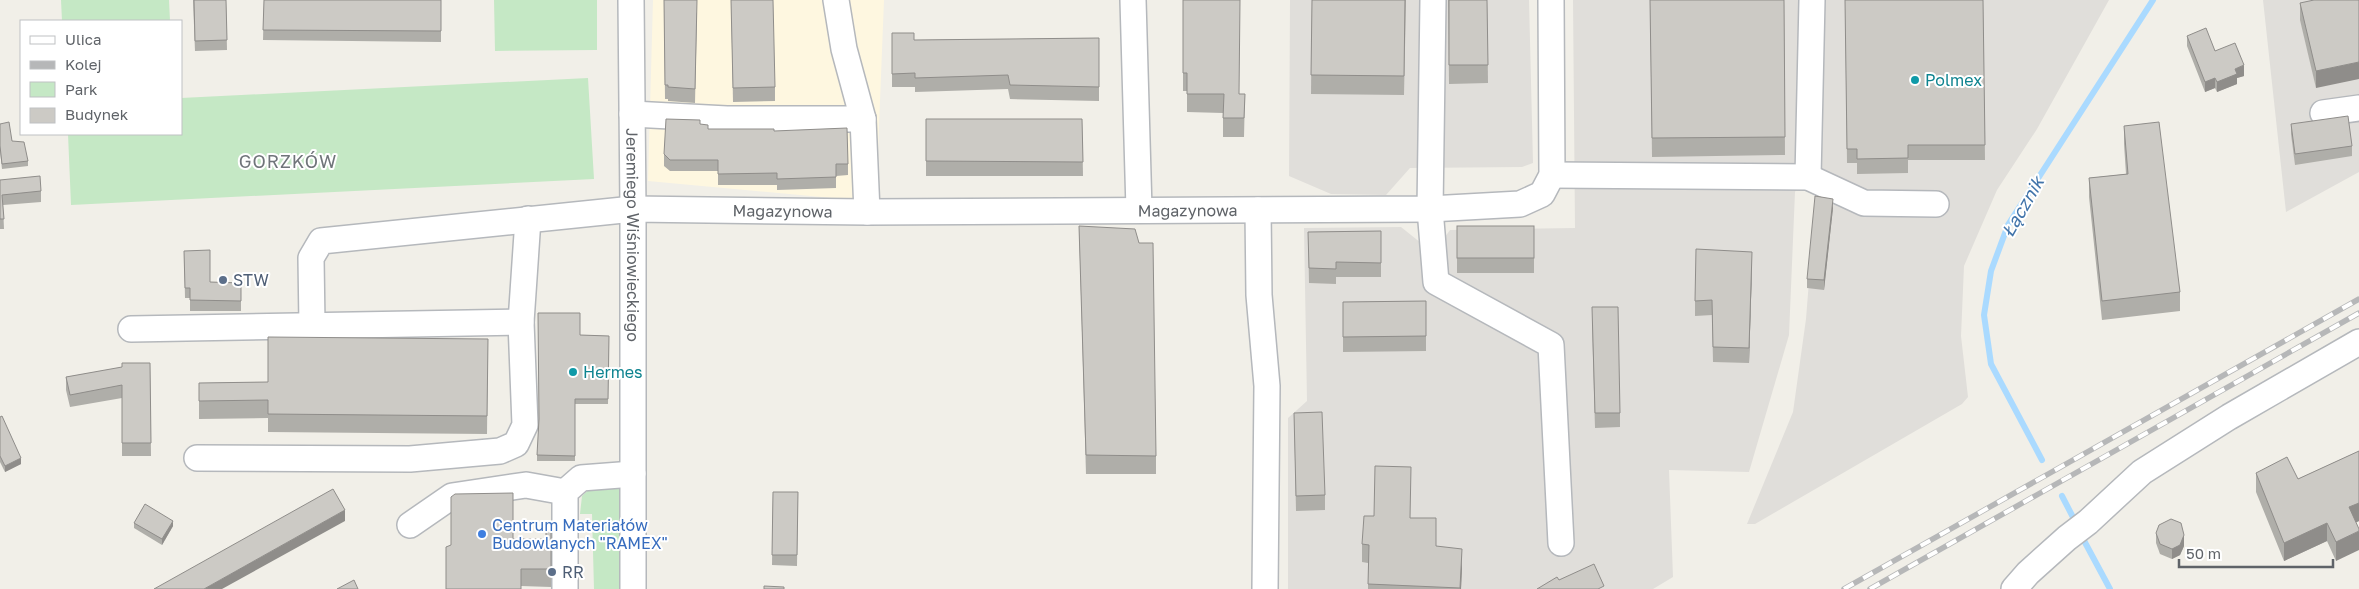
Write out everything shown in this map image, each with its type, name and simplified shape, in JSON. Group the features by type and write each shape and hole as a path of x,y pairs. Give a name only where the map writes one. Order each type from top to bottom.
{"street":[{"name":"Jeremiego Wiśniowieckiego","path":"631,0 633,589"},
{"path":"836,0 844,49 863,119 867,212"},
{"path":"1133,0 1139,210"},
{"path":"1433,0 1430,209 1436,282 1551,345 1561,543"},
{"path":"1550,0 1552,175 1808,177 1864,202 1936,204"},
{"path":"1808,177 1812,0"},
{"path":"2323,113 2359,108"},
{"path":"632,114 727,118 863,119"},
{"name":"Magazynowa","path":"312,325 311,258 320,241 633,209 867,212 1430,209 1520,204 1542,194 1552,175"},
{"path":"1258,210 1259,295 1266,386 1265,589"},
{"path":"197,458 410,459 500,451 516,444 525,425 521,322 528,220"},
{"path":"131,329 521,322"},
{"path":"2014,589 2067,538 2088,522 2142,472 2229,417 2359,342"},
{"path":"410,525 452,496 526,485 565,492 582,478 633,474"},
{"path":"565,492 565,589"}],"shaded area":[{"path":"653,0 884,0 876,202 648,181"},
{"path":"1290,0 1529,0 1533,163 1522,167 1410,168 1386,195 1331,194 1289,176"},
{"path":"1573,0 2109,0 2037,129 1997,190 1964,266 1961,336 1968,397 1962,404 1755,524 1747,524 1793,412 1806,319 1815,205 1815,155 1795,192 1789,335 1749,472 1669,470 1673,577 1653,589 1288,589 1288,418 1307,401 1304,228 1401,227 1421,243 1442,241 1450,230 1575,228"},
{"path":"2263,0 2359,0 2359,172 2286,212"}],"green space":[{"path":"61,0 169,0 170,20 62,20"},
{"path":"494,0 597,0 597,50 495,51"},
{"path":"588,78 594,179 71,205 68,135 182,135 182,98"},
{"path":"594,485 619,487 622,498 625,589 594,589 592,514 580,514 582,496"}],"building":[{"path":"194,0 226,0 227,40 195,41"},
{"path":"264,0 441,0 441,31 263,30"},
{"path":"664,0 697,0 695,89 668,87 668,85 665,85"},
{"path":"731,0 773,0 775,87 733,88"},
{"path":"1183,0 1240,0 1239,94 1245,94 1244,118 1223,118 1224,94 1187,94 1187,73 1183,73"},
{"path":"1312,0 1405,0 1404,76 1311,75"},
{"path":"1449,0 1487,0 1488,65 1449,65"},
{"path":"1650,0 1784,0 1785,137 1652,138"},
{"name":"Polmex","path":"1845,0 1983,0 1985,145 1908,145 1908,158 1857,159 1857,149 1847,149"},
{"path":"2314,0 2359,0 2359,62 2316,71 2300,3"},
{"path":"2206,28 2215,51 2235,43 2244,65 2235,69 2237,74 2217,82 2215,78 2205,82 2187,36"},
{"path":"892,33 914,33 914,40 1099,38 1099,87 1010,85 1008,75 915,78 915,73 892,74"},
{"path":"2348,116 2352,146 2295,154 2291,124"},
{"path":"666,119 700,120 700,124 708,125 708,129 774,129 774,131 847,128 848,164 836,164 836,177 777,179 777,173 718,174 718,160 670,160 664,154"},
{"path":"926,119 1082,119 1083,162 926,161"},
{"path":"9,122 12,141 24,142 28,161 2,164 0,124"},
{"path":"2159,122 2180,292 2102,301 2089,178 2128,174 2124,126"},
{"path":"40,176 41,191 2,195 4,219 0,219 0,180"},
{"path":"1815,196 1833,199 1824,280 1807,279"},
{"path":"1079,226 1135,229 1139,243 1153,243 1156,456 1086,455"},
{"path":"1457,226 1534,226 1534,258 1457,258"},
{"path":"1381,231 1381,263 1336,262 1336,269 1309,268 1308,232"},
{"path":"1696,249 1752,252 1749,348 1713,347 1712,300 1695,301"},
{"path":"210,250 210,282 241,283 241,301 190,300 190,288 185,288 184,251"},
{"path":"1426,301 1426,336 1343,337 1343,302"},
{"path":"1592,307 1618,307 1620,413 1595,413"},
{"name":"Hermes","path":"538,313 580,313 580,335 609,336 608,399 575,399 575,456 537,455 539,419"},
{"path":"268,337 488,339 487,416 268,414 268,400 199,401 199,383 268,382"},
{"path":"122,363 150,363 151,443 122,443 122,385 70,395 66,377 122,367"},
{"path":"1322,412 1325,495 1296,496 1294,413"},
{"path":"2,416 21,458 5,466 0,456 0,417"},
{"path":"2359,451 2359,503 2349,507 2359,531 2336,542 2327,523 2284,543 2256,473 2287,457 2298,479"},
{"path":"1375,466 1411,467 1410,518 1436,518 1436,546 1462,549 1460,588 1368,584 1369,545 1362,544 1364,516 1374,516"},
{"path":"333,489 345,510 204,589 154,589"},
{"path":"773,492 798,492 797,555 772,555"},
{"name":"Centrum Materiałów Budowlanych \"RAMEX\"","path":"513,493 513,539 546,539 546,528 551,528 551,569 521,569 521,589 446,589 446,547 451,545 451,497 455,494"},
{"path":"145,504 173,521 162,539 134,523"},
{"path":"2171,519 2181,523 2184,535 2180,545 2172,549 2160,544 2156,533 2159,525"},
{"path":"1594,564 1604,586 1598,589 1537,589 1557,577 1559,580"},
{"path":"354,580 358,589 337,589"},
{"path":"764,586 784,587 784,589 764,589"}],"waterway":[{"name":"Łącznik","path":"2042,460 1991,364 1984,315 1991,271 2008,225 2153,0"},
{"name":"Łącznik","path":"2062,496 2076,523"},
{"name":"Łącznik","path":"2081,535 2110,589"}],"railway":[{"path":"1844,589 2359,299"},
{"path":"1870,589 2359,313"}],"place":[{"name":"Polmex","path":"1915,80"},
{"name":"STW","path":"223,280"},
{"name":"Hermes","path":"573,372"},
{"name":"Centrum Materiałów Budowlanych \"RAMEX\"","path":"482,534"},
{"name":"RR","path":"552,572"}],"district":[{"name":"GORZKÓW","path":"288,162"}]}
